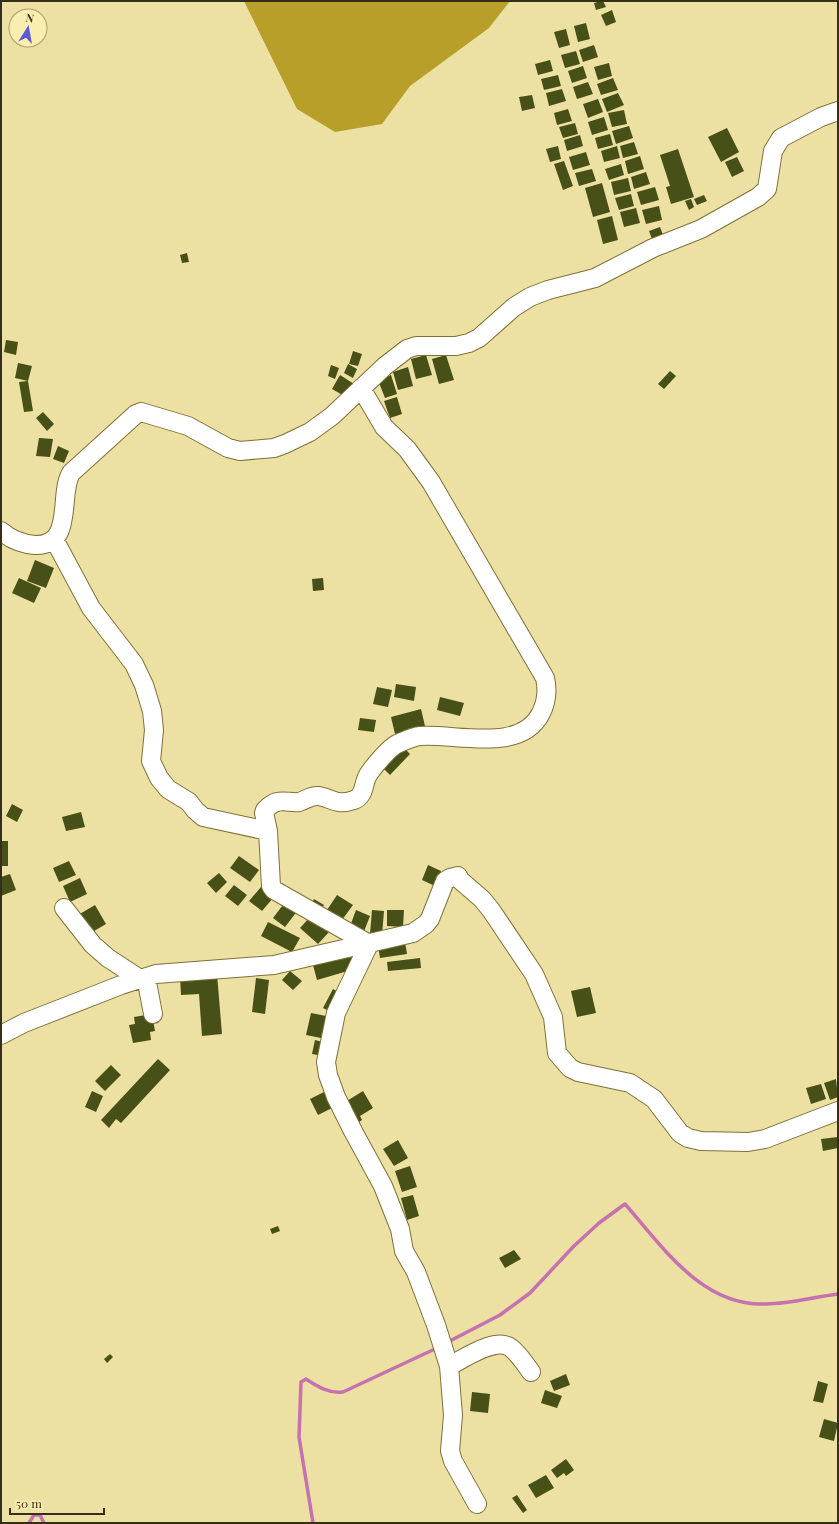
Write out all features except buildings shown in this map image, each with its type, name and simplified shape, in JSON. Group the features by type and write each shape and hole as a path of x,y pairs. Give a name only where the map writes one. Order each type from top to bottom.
{"street":[{"path":"1,531 24,544 41,544 54,539 62,525 65,507 65,485 71,473 136,414 141,412 188,426 228,448 240,451 254,451 285,444 310,432 332,416 397,355 407,349 416,346 456,346 469,343 479,338 509,311 530,298 548,290 595,278 653,248 701,229 758,197 767,190 773,151 781,138 820,117 838,111"},
{"path":"361,388 384,427 407,449 431,482 545,678 548,690 546,705 533,725 524,732 512,736 473,740 439,736 419,736 395,745 369,773 361,795 358,798 335,803 322,797 312,796 299,802 277,802 265,810 265,822 268,831 271,866 269,880 274,890 369,944"},
{"path":"54,539 91,608 134,664 144,685 152,711 154,730 151,761 159,778 168,789 189,802 203,817 268,831"},
{"path":"1,1035 24,1023 156,974 274,965 413,933 426,924 445,881 458,876 476,894 507,932 534,974 553,1017 557,1053 560,1059 570,1068 578,1072 630,1084 654,1099 680,1133 688,1138 701,1141 748,1142 765,1139 838,1111"},
{"path":"64,908 93,945 108,958 143,978 153,1014"},
{"path":"369,944 336,1013 326,1062 328,1075 336,1097 382,1186 400,1229 404,1252 416,1272 449,1366 453,1415 450,1451 452,1461 477,1504"},
{"path":"449,1366 489,1346 498,1344 510,1347 531,1372"}],"shaded area":[{"path":"244,1 510,1 489,28 410,86 382,124 335,132 297,109"}],"waterway":[{"path":"446,1343 500,1315 530,1293 574,1246 599,1223 625,1204 669,1255 685,1271 703,1285 722,1296 743,1302 775,1304 838,1294"},
{"path":"313,1523 299,1437 301,1382 306,1379 328,1391 343,1392 437,1348"},
{"path":"29,1523 34,1515 40,1515 44,1523"}]}
